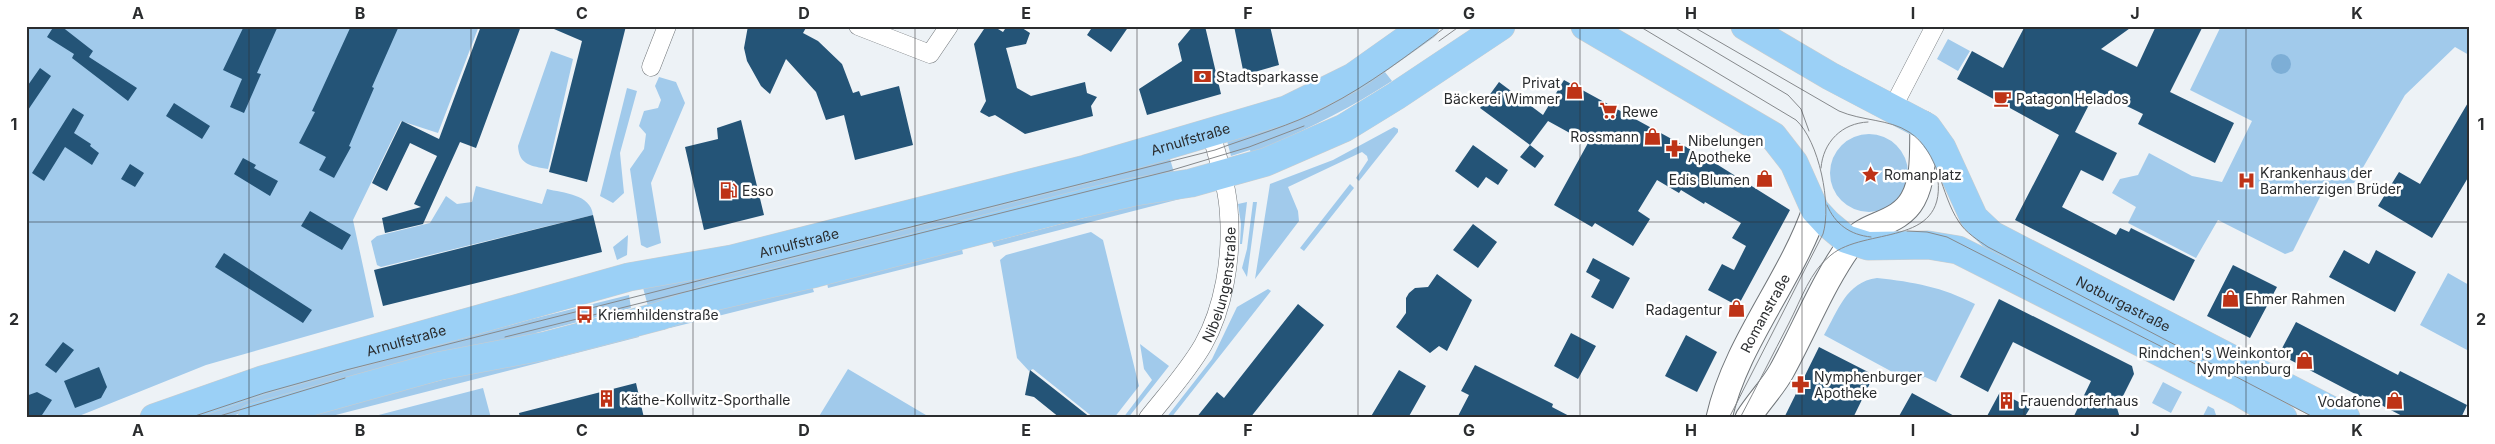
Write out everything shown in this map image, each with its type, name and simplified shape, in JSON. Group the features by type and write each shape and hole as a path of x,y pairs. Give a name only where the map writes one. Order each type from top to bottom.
{"main road":[{"name":"Arnulfstraße","path":"154,418 262,380 629,277 732,259 1086,169 1286,110 1317,96 1368,66 1424,26"},
{"path":"252,418 439,366 545,346 660,316 716,296 816,273 1085,203 1222,175 1266,162 1344,128 1501,26"},
{"path":"1585,26 1773,136 1800,174 1816,210 1837,233 1852,242"},
{"path":"1745,26 1830,76 1923,124 1920,179 1912,201 1895,217 1863,233 1852,242 1834,271 1778,378 1748,418"},
{"name":"Notburgastraße","path":"1923,124 1931,131 1942,148 1974,218 1992,235 2346,418"},
{"name":"Romanstraße","path":"1719,418 1734,369 1816,210"},
{"name":"Notburgastraße","path":"1852,242 1868,246 1928,245 1958,250 2274,415"}],"street":[{"path":"651,67 667,26"},
{"path":"858,26 930,54 949,26"},
{"path":"1893,107 1935,26"},
{"name":"Nibelungenstraße","path":"1148,418 1199,351 1214,323 1226,269 1230,241 1229,214 1222,175 1211,133"}],"shaded area":[{"path":"26,26 479,26 438,133 401,121 353,220 374,317 206,365 74,418 26,418"},
{"path":"2221,26 2469,26 2469,55 2455,47 2405,95 2354,183 2326,185 2293,251 2285,254 2218,220 2196,258 2128,223 2136,207 2112,193 2120,179 2138,175 2149,153 2192,176 2222,182 2252,121 2190,90"},
{"path":"1948,39 1970,51 1958,71 1937,59"},
{"path":"551,51 573,59 548,169 527,164 523,161 518,146"},
{"path":"2281,54 2288,57 2291,64 2288,71 2281,74 2274,71 2271,64 2274,57"},
{"path":"1381,67 1392,81 1375,92 1288,137 1251,153 1250,150 1231,156 1227,141"},
{"path":"659,77 676,82 685,103 651,183 661,243 647,248 641,245 630,169 644,149 646,134 639,126 644,111 658,108 661,100 655,86"},
{"path":"627,88 637,91 620,153 624,193 613,203 600,196"},
{"path":"1394,127 1398,129 1398,132 1359,181 1356,178 1368,160 1367,156 1362,152 1288,187 1298,211 1299,221 1255,279 1270,184 1333,160"},
{"path":"1869,134 1884,137 1897,145 1905,158 1908,173 1905,188 1897,201 1884,209 1869,212 1854,209 1841,201 1833,188 1830,173 1833,158 1841,145 1854,137"},
{"path":"1168,152 1175,176 649,310 642,284"},
{"path":"1350,184 1354,188 1304,251 1300,248"},
{"path":"476,186 542,204 547,189 568,193 587,203 593,215 381,267 377,265 371,241 377,236 430,223 446,196 457,204 472,202"},
{"path":"1179,193 1180,199 994,247 992,242"},
{"path":"1247,202 1242,244 1240,244 1241,224 1238,204"},
{"path":"1253,202 1257,202 1247,277 1242,268 1247,249"},
{"path":"1091,232 1103,240 1139,386 1114,418 1094,418 1033,369 1029,371 1017,358 1000,260 1006,255"},
{"path":"628,235 627,255 617,260 613,247"},
{"path":"962,249 963,254 828,288 827,283"},
{"path":"2448,273 2469,285 2469,351 2420,325"},
{"path":"1877,278 1928,286 1951,293 1975,304 1936,382 1925,377 1911,382 1824,335 1850,291 1866,281"},
{"path":"812,286 814,292 670,328 669,322 697,312 729,307"},
{"path":"1268,289 1271,291 1171,418 1166,418 1212,359 1237,307"},
{"path":"629,295 631,308 536,333 537,339 267,404 227,418 174,418 532,319"},
{"path":"638,331 639,337 324,418 304,418 358,401"},
{"path":"1140,344 1169,366 1128,418 1123,418 1152,380 1144,369"},
{"path":"848,369 931,418 818,418"},
{"path":"2163,382 2182,392 2171,413 2152,403"},
{"path":"483,388 491,418 367,418"},
{"path":"2208,406 2214,409 2217,418 2202,418"}],"building":[{"path":"54,26 61,26 93,51 89,57 137,88 128,101 72,58 74,54 47,37"},
{"path":"244,26 278,26 257,73 261,74 244,113 230,107 242,79 223,70"},
{"path":"351,26 399,26 372,87 374,88 349,146 351,147 334,178 319,170 326,157 299,143 315,112 312,111"},
{"path":"481,26 521,26 476,148 460,142 423,224 385,233 382,218 421,207 414,204 437,156 410,143 387,191 372,183 402,121 439,139"},
{"path":"547,26 626,26 587,182 549,172 582,41"},
{"path":"748,26 807,26 803,33 818,41 842,64 853,93 859,91 861,96 899,86 913,145 855,160 844,115 826,120 816,92 786,59 770,94 761,86 747,61 744,48"},
{"path":"986,26 993,26 1003,32 1007,26 1019,26 1030,33 1026,44 1006,48 1017,88 1031,96 1085,82 1087,93 1097,97 1091,106 1093,116 1025,134 995,115 989,117 980,112 986,101 974,44"},
{"path":"1093,26 1129,26 1111,52 1087,35"},
{"path":"1193,26 1205,26 1221,94 1147,115 1139,89 1182,61 1178,44"},
{"path":"1234,26 1270,26 1279,65 1244,75"},
{"path":"2025,26 2133,26 2101,49 2137,67 2156,26 2203,26 2170,92 2234,123 2215,163 2138,124 2143,114 2096,91 2075,132 2117,153 2103,181 2081,170 2062,207 2116,235 2120,228 2129,232 2131,228 2195,260 2174,301 2015,220 2059,135 1957,79 1972,51 2003,68"},
{"path":"40,68 51,76 26,113 26,88"},
{"path":"1564,80 1710,160 1790,210 1738,306 1708,290 1722,264 1734,270 1746,246 1732,238 1741,223 1705,202 1704,204 1681,190 1679,193 1657,180 1638,211 1650,219 1633,246 1595,223 1592,227 1554,205 1588,143 1548,121 1530,145 1480,108 1499,82 1543,115"},
{"path":"2469,101 2469,176 2432,238 2378,206 2399,172 2420,184"},
{"path":"174,103 210,126 202,139 166,116"},
{"path":"73,108 84,115 74,133 91,144 90,146 99,153 92,165 65,147 44,181 32,173"},
{"path":"741,120 764,215 704,230 685,147 718,139 717,128"},
{"path":"1473,145 1508,170 1498,185 1486,177 1478,188 1455,171"},
{"path":"1530,145 1544,156 1535,168 1520,157"},
{"path":"243,158 256,165 254,168 278,181 270,196 234,174"},
{"path":"130,164 144,173 135,187 121,179"},
{"path":"310,211 351,235 342,250 301,226"},
{"path":"593,215 602,252 383,306 374,270"},
{"path":"1473,224 1497,242 1478,268 1453,250"},
{"path":"2344,250 2369,264 2376,250 2416,272 2395,312 2329,277"},
{"path":"224,253 312,310 303,323 215,267"},
{"path":"1593,258 1630,278 1613,309 1591,297 1600,280 1586,272"},
{"path":"2233,265 2277,287 2250,338 2207,316"},
{"path":"1437,274 1472,300 1447,351 1439,346 1430,353 1396,327 1406,313 1406,298 1409,293 1415,288 1428,287"},
{"path":"1999,299 2132,366 2134,374 2117,408 2120,418 2073,418 2091,381 2013,342 1988,392 1960,377"},
{"path":"1298,304 1324,325 1250,418 1196,418 1217,392 1224,398"},
{"path":"2296,322 2398,375 2400,371 2467,405 2461,418 2406,418 2279,354"},
{"path":"1571,333 1596,346 1578,379 1554,366"},
{"path":"1686,335 1717,352 1697,392 1665,376"},
{"path":"63,342 74,350 56,373 45,365"},
{"path":"1819,347 1874,375 1853,418 1784,418"},
{"path":"1475,365 1553,404 1552,407 1573,418 1457,418 1469,395 1461,391"},
{"path":"99,367 107,387 101,398 75,408 64,381"},
{"path":"1030,370 1091,418 1060,418 1034,397 1025,395"},
{"path":"1399,370 1426,386 1408,418 1370,418"},
{"name":"Käthe-Kollwitz-Sporthalle","path":"636,383 644,418 520,418 519,413"},
{"path":"37,392 52,400 40,418 26,418 26,396"},
{"name":"Frauendorferhaus","path":"2000,392 2030,408 2024,418 1986,418"},
{"path":"1912,393 1958,418 1898,418"}],"tram line":[{"path":"189,418 264,393 346,370 1215,150 1313,114 1373,79 1447,26"},
{"path":"1439,41 1460,26"},
{"path":"1639,26 1796,120 1811,143 1822,174 1826,207 1823,234 1729,418"},
{"path":"1672,26 1788,95 1801,109 1809,131"},
{"path":"1692,26 1839,111 1857,117 1884,122 1909,132 1919,140 1927,151 1959,222 1969,233 1988,247 2315,418"},
{"path":"1821,168 1826,150 1835,136 1850,126 1868,122"},
{"path":"505,337 1169,171 1249,147 1304,126"},
{"path":"1740,418 1817,269 1831,255 1846,246 1916,226 1929,216 1937,201 1938,180"},
{"path":"1827,205 1834,218 1844,227 1856,234 1871,237"},
{"path":"1907,231 1927,232 1947,237 2209,371"},
{"path":"213,418 345,378"}],"place":[{"name":"Stadtsparkasse","path":"1202,76"},
{"name":"Privat Bäckerei Wimmer","path":"1574,90"},
{"name":"Patagon Helados","path":"2002,98"},
{"name":"Rewe","path":"1608,111"},
{"name":"Rossmann","path":"1653,136"},
{"name":"Nibelungen Apotheke","path":"1674,148"},
{"name":"Romanplatz","path":"1870,174"},
{"name":"Edis Blumen","path":"1764,179"},
{"name":"Krankenhaus der Barmherzigen Brüder","path":"2246,180"},
{"name":"Esso","path":"728,190"},
{"name":"Ehmer Rahmen","path":"2231,298"},
{"name":"Radagentur","path":"1736,309"},
{"name":"Kriemhildenstraße","path":"584,314"},
{"name":"Rindchen's Weinkontor Nymphenburg","path":"2305,360"},
{"name":"Nymphenburger Apotheke","path":"1800,384"},
{"name":"Käthe-Kollwitz-Sporthalle","path":"607,399"},
{"name":"Frauendorferhaus","path":"2006,400"},
{"name":"Vodafone","path":"2395,401"}]}
